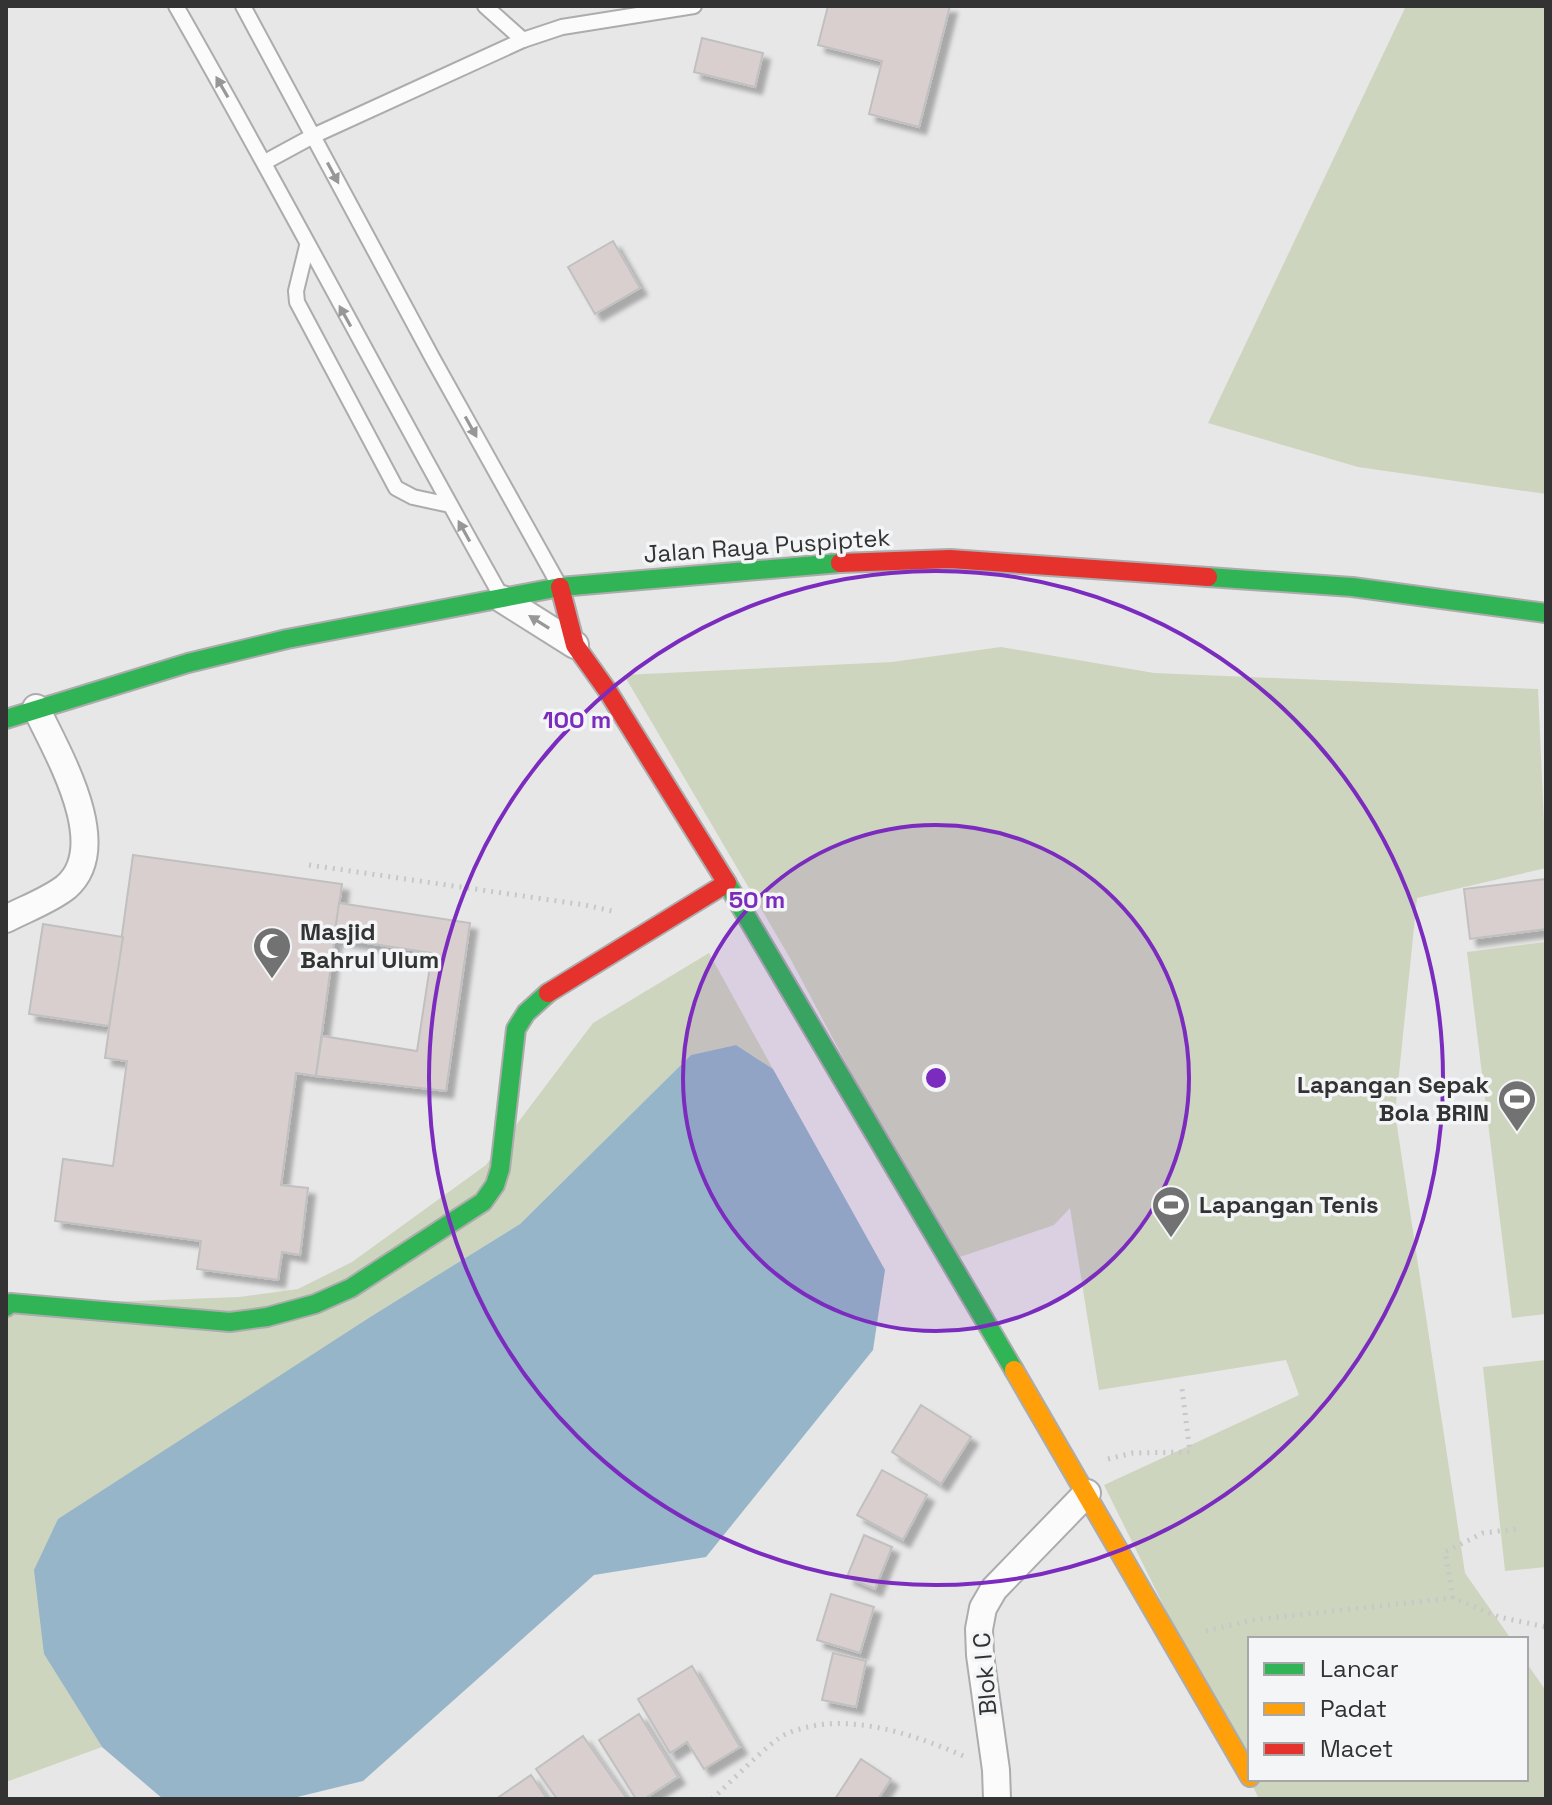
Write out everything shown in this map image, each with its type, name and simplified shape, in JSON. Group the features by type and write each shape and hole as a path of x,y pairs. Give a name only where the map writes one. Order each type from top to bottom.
{"street":[{"name":"Jalan Raya Puspiptek","path":"6,719 188,663 287,639 560,587 878,560 950,559 1352,587 1546,613"},
{"path":"560,587 575,645 727,883 1087,1493 1248,1773"},
{"path":"502,599 575,645"},
{"path":"6,919 66,887 73,879 85,849 82,808 36,708"},
{"path":"7,1304 230,1322 303,1308 351,1288 483,1202 495,1185 500,1169 516,1029 526,1013 544,996 727,883"},
{"name":"Blok I C","path":"997,1799 996,1770 980,1655 979,1629 983,1608 994,1589 1087,1493"},
{"path":"1253,1781 1263,1799"}],"lane":[{"path":"176,6 265,162 307,246 502,599"},
{"path":"243,6 560,587"},
{"path":"485,6 523,40"},
{"path":"265,162 313,136 523,40 562,27 694,6"},
{"path":"307,246 296,291 297,302 396,488 413,497 450,505"}],"path":[{"path":"309,865 585,905 631,916 652,930"},
{"path":"1072,1468 1133,1453 1190,1452 1182,1389"},
{"path":"1453,1598 1445,1552 1483,1533 1518,1529"},
{"path":"1178,1650 1196,1633 1252,1620 1453,1598 1499,1617 1546,1627"},
{"path":"712,1799 785,1734 830,1723 910,1735 996,1770"}],"green space":[{"path":"1406,6 1546,6 1546,494 1358,467 1208,423"},
{"path":"1001,647 1154,673 1538,689 1546,868 1417,898 1395,1113 1465,1573 1510,1637 1248,1637 1248,1777 1104,1485 1299,1395 1286,1360 1099,1390 1070,1208 1054,1225 951,1260 790,958 624,675 892,662"},
{"name":"Lapangan Sepak Bola BRIN","path":"1546,942 1546,1314 1512,1318 1467,952"},
{"path":"709,953 773,1069 736,1045 691,1055 520,1224 375,1314 44,1654 102,1747 6,1782 6,1306 239,1297 298,1289 352,1262 486,1165 593,1023"},
{"path":"1546,1360 1546,1567 1505,1571 1483,1367"},
{"path":"1528,1665 1546,1691 1546,1799 1259,1799 1250,1781 1528,1781"}],"water":[{"path":"736,1045 773,1069 885,1270 873,1350 706,1557 594,1575 363,1781 289,1799 163,1799 102,1747 44,1654 34,1570 58,1519 520,1224 691,1055"}],"building":[{"path":"828,6 950,6 919,127 869,114 882,61 818,45"},
{"path":"702,38 763,53 755,87 694,72"},
{"path":"613,241 640,288 595,314 568,267"},
{"path":"133,855 342,884 316,1076 296,1073 281,1185 308,1188 300,1255 282,1252 278,1280 197,1269 201,1241 55,1221 63,1159 113,1166 127,1061 105,1058"},
{"path":"1546,879 1546,929 1470,939 1464,889"},
{"path":"339,903 470,923 446,1091 316,1076 322,1036 417,1051 432,953 334,938"},
{"path":"43,924 123,937 109,1026 29,1014"},
{"path":"921,1405 971,1437 941,1484 892,1452"},
{"path":"882,1470 927,1495 903,1540 857,1515"},
{"path":"864,1535 892,1547 875,1589 847,1577"},
{"path":"831,1594 874,1607 860,1653 817,1640"},
{"path":"833,1653 866,1661 856,1707 822,1700"},
{"path":"692,1666 740,1747 704,1769 687,1742 670,1753 638,1699"},
{"path":"639,1714 678,1777 644,1799 636,1799 599,1740"},
{"path":"583,1736 627,1799 557,1799 536,1769"},
{"path":"861,1759 891,1779 878,1799 835,1799"},
{"path":"531,1775 547,1799 496,1799"}],"traffic: fast":[{"path":"6,719 188,663 287,639 560,587 840,563"},
{"path":"1208,577 1352,587 1546,613"},
{"path":"725,880 1014,1370"},
{"path":"6,1307 10,1303 230,1322 267,1317 315,1304 351,1288 483,1202 495,1185 500,1169 516,1029 526,1013 548,993"}],"traffic: slow":[{"path":"1014,1370 1248,1774"}],"traffic: jam":[{"path":"840,563 950,559 1208,577"},
{"path":"560,587 575,645 607,690 725,880"},
{"path":"548,993 727,883"}],"place":[{"name":"Masjid Bahrul Ulum","path":"272,980"},
{"name":"Lapangan Sepak Bola BRIN","path":"1517,1133"},
{"name":"Lapangan Tenis","path":"1171,1239"}]}
